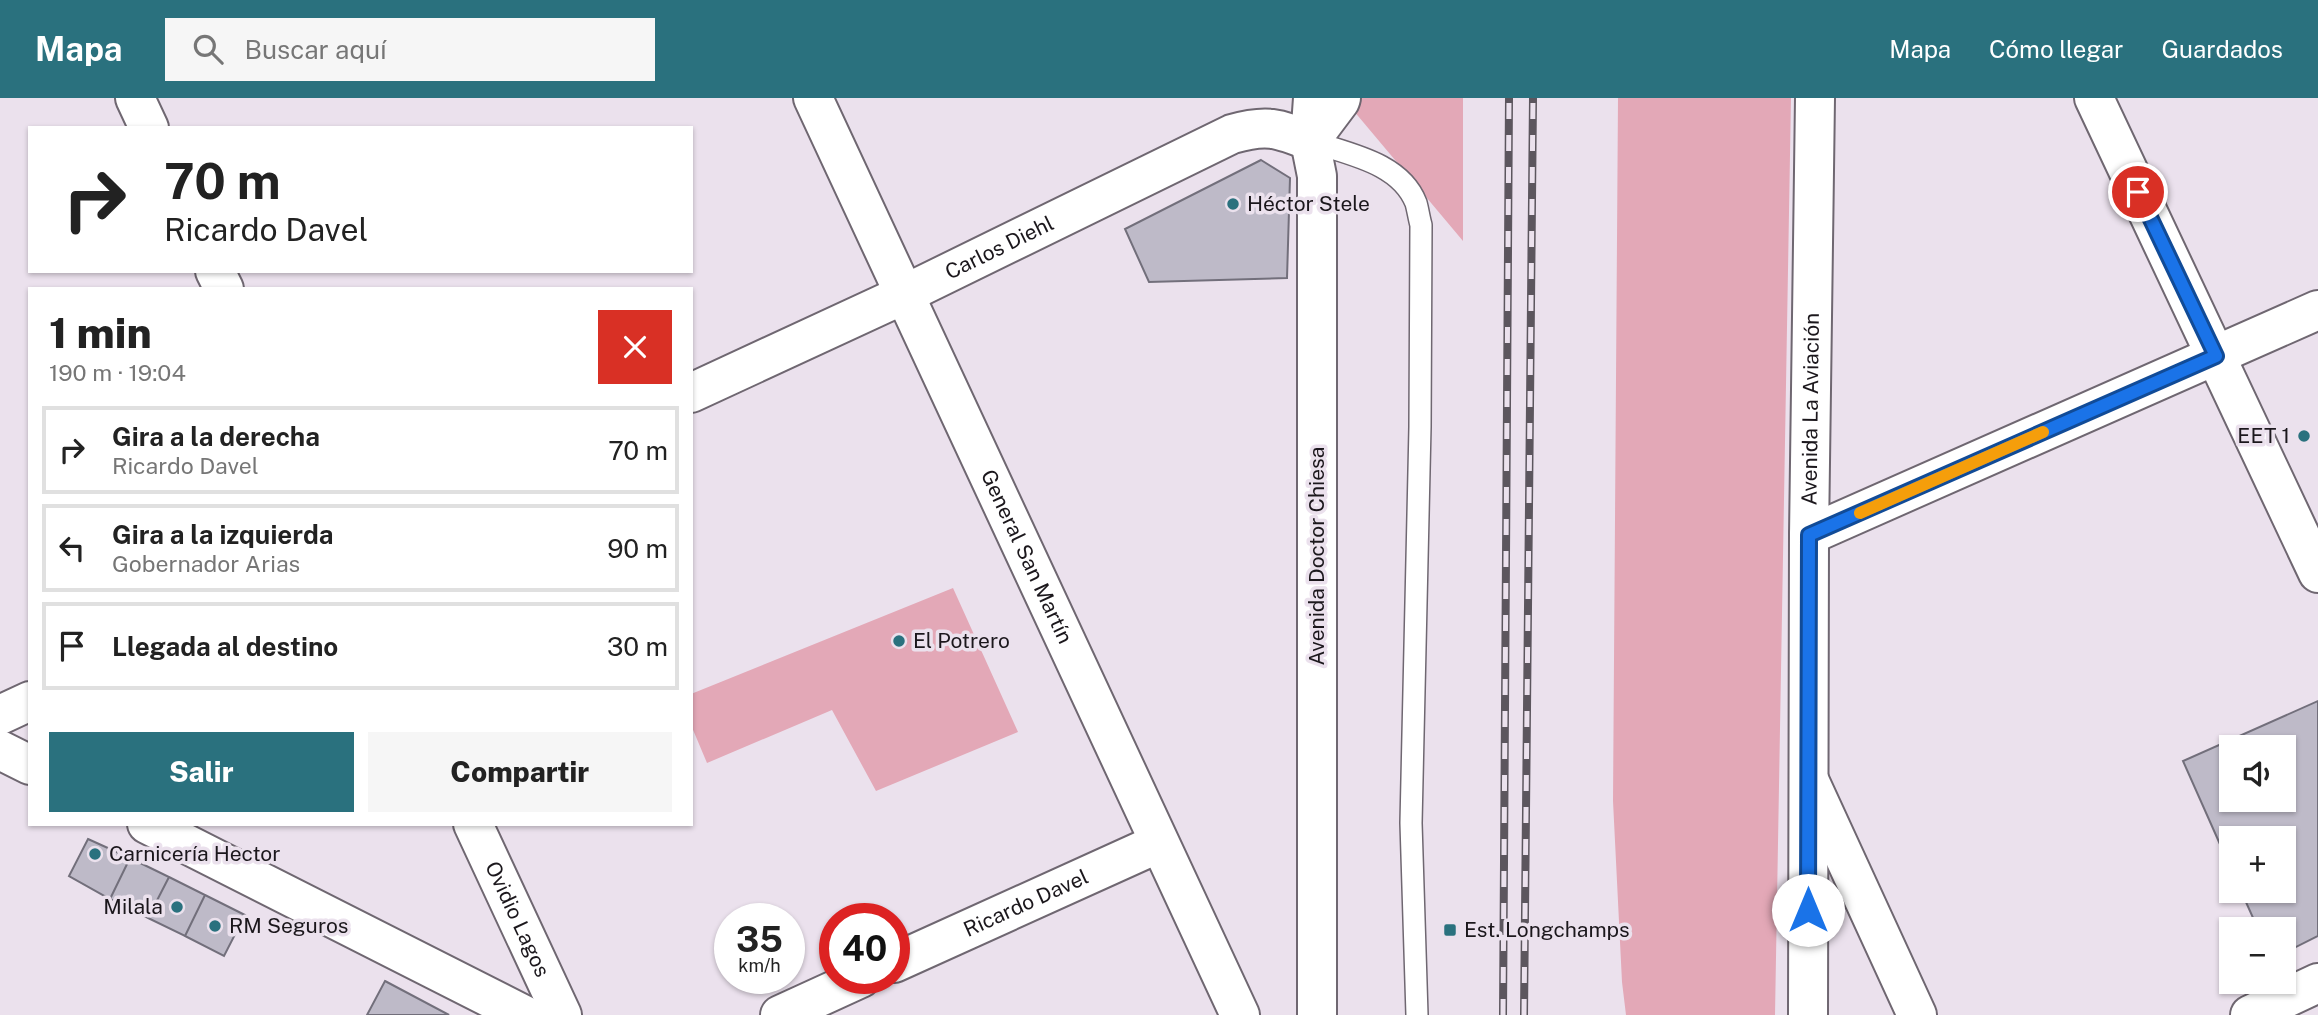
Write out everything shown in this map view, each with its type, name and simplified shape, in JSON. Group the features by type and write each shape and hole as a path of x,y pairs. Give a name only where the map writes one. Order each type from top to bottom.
{"street":[{"path":"135,98 148,126"},
{"name":"General San Martín","path":"813,98 1240,1015"},
{"name":"Avenida Doctor Chiesa","path":"1313,98 1310,141 1317,176 1317,1015"},
{"path":"1310,141 1341,98"},
{"name":"Avenida La Aviación","path":"1808,1015 1809,535 1815,98"},
{"path":"2094,98 2318,573"},
{"name":"Carlos Diehl","path":"693,392 905,294 1233,134 1257,127 1283,130 1310,141"},
{"path":"1809,535 2318,310"},
{"path":"0,715 28,702"},
{"path":"0,750 28,764"},
{"path":"1809,780 1917,1015"},
{"path":"151,826 524,1015"},
{"name":"Ovidio Lagos","path":"474,826 562,1015"},
{"name":"Ricardo Davel","path":"910,956 1159,843"},
{"path":"2250,1015 2318,983"},
{"path":"780,1015 826,994"}],"lane":[{"path":"1310,141 1380,165 1403,182 1416,203 1421,225 1420,427 1411,823 1416,1015"}],"shaded area":[{"path":"1353,98 1463,98 1463,241 1353,110"},
{"path":"1618,98 1791,98 1775,1015 1626,1015 1613,801"},
{"name":"El Potrero","path":"953,588 1018,732 876,791 832,710 707,763 693,730 693,693"}],"building":[{"name":"Héctor Stele","path":"1261,160 1290,178 1287,278 1149,282 1125,229"},
{"path":"2318,701 2318,936 2296,947 2296,917 2253,917 2246,903 2296,903 2296,826 2219,826 2219,842 2183,761 2219,745 2219,812 2296,812 2296,735 2242,735"},
{"path":"88,839 130,858 110,899 69,876"},
{"path":"130,858 169,877 148,918 110,899"},
{"name":"Milala","path":"169,877 205,895 185,936 148,918"},
{"name":"RM Seguros","path":"205,895 245,915 224,956 185,936"},
{"path":"385,981 449,1015 367,1015"}],"railway":[{"path":"1503,1015 1509,98"},
{"path":"1524,1015 1533,98"}],"slow traffic":[{"path":"1860,513 2043,432"}],"place":[{"name":"Héctor Stele","path":"1233,204"},
{"name":"EET 1","path":"2304,436"},
{"name":"El Potrero","path":"899,641"},
{"name":"Carnicería Hector","path":"95,854"},
{"name":"Milala","path":"177,907"},
{"name":"RM Seguros","path":"215,926"},
{"name":"Est. Longchamps","path":"1450,930"}],"route":[{"path":"1808,910 1809,535 2216,356 2138,192"}]}
